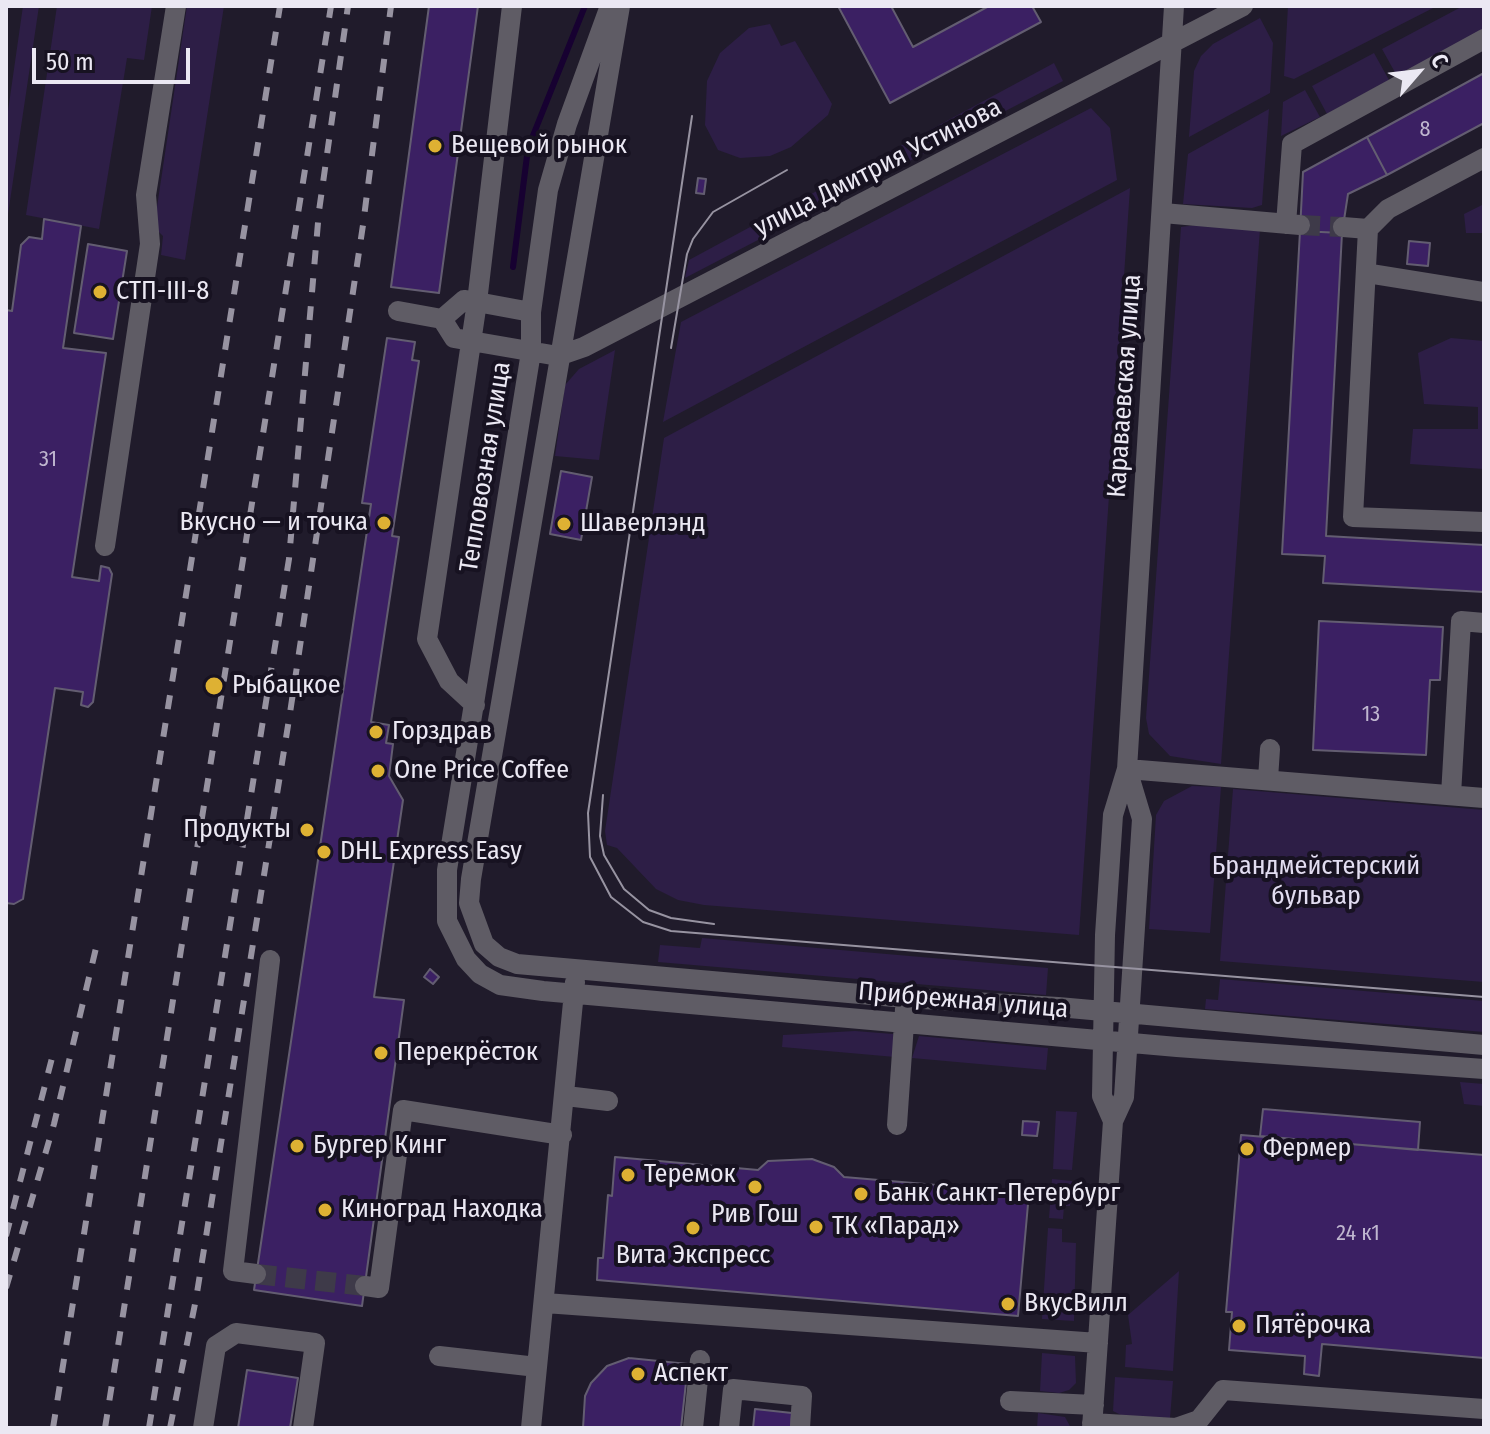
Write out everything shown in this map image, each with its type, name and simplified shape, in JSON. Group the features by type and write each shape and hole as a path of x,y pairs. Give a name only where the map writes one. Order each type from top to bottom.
{"street":[{"path":"105,546 150,244 146,195 176,6"},
{"path":"475,705 449,681 427,639 477,302 512,6"},
{"name":"Тепловозная улица","path":"455,942 447,921 447,870 531,352 531,312 548,190 567,124 610,6"},
{"name":"Тепловозная улица","path":"475,927 469,903 471,879 620,6"},
{"name":"Караваевская улица","path":"1113,1121 1102,1096 1113,815 1127,769 1174,6"},
{"name":"улица Дмитрия Устинова","path":"558,356 643,319 1243,6"},
{"path":"1163,213 1293,224 1292,144 1484,39"},
{"path":"1484,158 1388,209 1368,229 1353,517 1484,522"},
{"path":"1343,227 1368,229"},
{"path":"1366,273 1484,292"},
{"path":"442,319 464,300 531,312"},
{"path":"398,311 442,319 454,338 558,356"},
{"path":"1451,795 1461,621 1484,623"},
{"path":"1268,779 1270,749"},
{"path":"1127,769 1484,798"},
{"name":"Караваевская улица","path":"1093,1419 1113,1121 1124,1097 1142,819 1127,769"},
{"name":"Прибрежная улица","path":"475,927 484,944 499,957 517,964 1484,1045"},
{"name":"Прибрежная улица","path":"455,942 480,974 500,985 1103,1040 1484,1069"},
{"path":"256,1274 233,1271 270,960"},
{"path":"531,1428 566,1096 576,969"},
{"path":"897,1125 906,998"},
{"path":"1450,1066 1452,1043"},
{"path":"566,1096 608,1101"},
{"path":"365,1286 379,1288 403,1110 562,1135"},
{"path":"545,1303 1098,1343"},
{"path":"203,1428 216,1346 236,1333 315,1343 303,1428"},
{"path":"439,1356 537,1367"},
{"path":"693,1428 700,1360"},
{"path":"729,1428 733,1389 802,1396 800,1428"},
{"path":"1010,1401 1093,1419 1176,1428 1198,1424 1223,1390 1484,1409"}],"green space":[{"path":"23,6 39,6 7,221 6,125"},
{"path":"57,6 152,6 144,60 127,58 99,229 26,215"},
{"path":"187,6 224,6 185,260 161,255 163,236 154,227"},
{"path":"1288,6 1437,6 1294,79 1284,76"},
{"path":"1463,6 1484,6 1484,29 1397,76 1382,49"},
{"path":"1260,18 1273,43 1270,93 1189,137 1194,71 1201,56 1213,44"},
{"path":"770,24 781,46 795,41 832,104 828,115 791,147 770,156 740,158 718,150 705,125 707,81 720,53 749,28"},
{"path":"1374,53 1389,80 1327,114 1312,86"},
{"path":"1054,63 1063,81 685,278 689,260"},
{"path":"1305,90 1320,117 1281,136 1283,102"},
{"path":"1091,108 1110,128 1117,180 663,422 681,322"},
{"path":"1269,109 1262,205 1252,208 1183,204 1188,154"},
{"path":"1130,188 1079,935 704,905 678,900 656,889 617,848 607,845 605,831 664,438"},
{"path":"1484,204 1484,233 1466,233 1464,214"},
{"path":"1181,227 1260,229 1221,764 1170,756 1149,734 1146,718"},
{"path":"1451,338 1484,341 1484,469 1410,464 1413,429 1478,429 1478,407 1424,404 1418,353"},
{"path":"615,350 599,460 555,456 565,385 579,369"},
{"path":"1192,786 1221,787 1210,933 1149,929 1156,815 1164,801"},
{"name":"Брандмейстерский бульвар","path":"1233,789 1484,810 1484,982 1220,961"},
{"path":"702,938 1048,968 1046,995 658,962 660,945 700,948"},
{"path":"1220,979 1484,1001 1484,1032 1205,1009 1206,999 1218,1000"},
{"path":"855,1031 893,1034 895,1057 782,1047 783,1035"},
{"path":"919,1036 1048,1048 1046,1070 912,1058"},
{"path":"1460,1082 1484,1084 1484,1106 1464,1104"},
{"path":"1056,1111 1077,1112 1072,1170 1053,1169"},
{"path":"1052,1179 1072,1181 1070,1206 1064,1206 1063,1219 1049,1218"},
{"path":"1048,1228 1062,1229 1062,1242 1076,1243 1074,1321 1042,1319"},
{"path":"1179,1271 1173,1371 1125,1367 1126,1345 1132,1344 1128,1315"},
{"path":"1042,1353 1075,1356 1076,1383 1069,1390 1059,1393 1040,1391"},
{"path":"1115,1377 1173,1381 1170,1418 1123,1416 1113,1411"},
{"path":"1038,1413 1065,1417 1071,1428 1037,1428"}],"building":[{"name":"Вещевой рынок","path":"429,6 478,6 439,293 391,287"},
{"path":"838,6 891,6 913,47 989,6 1032,6 1041,22 890,103"},
{"path":"1484,73 1484,123 1387,175 1367,137"},
{"path":"1367,137 1387,175 1348,194 1342,233 1300,231 1303,172"},
{"path":"698,178 706,179 704,194 696,193"},
{"path":"44,219 81,226 63,348 106,353 72,577 99,581 101,566 109,568 112,574 93,702 88,707 81,705 83,692 55,688 23,899 14,904 6,903 6,310 12,311 21,245 29,237 42,239"},
{"path":"1300,231 1342,233 1326,536 1484,545 1484,592 1323,583 1325,556 1282,554"},
{"path":"1409,241 1430,243 1428,266 1407,264"},
{"name":"СТП-III-8","path":"88,244 127,251 113,339 74,333"},
{"path":"387,338 415,342 412,360 419,361 392,536 399,537 371,722 389,725 386,743 393,744 389,776 403,800 374,997 404,1000 362,1306 254,1290 371,504 362,503"},
{"path":"561,471 592,477 581,540 550,534"},
{"path":"1319,621 1443,627 1440,680 1430,680 1426,755 1313,750"},
{"path":"430,969 439,977 433,984 424,977"},
{"path":"1263,1109 1420,1122 1418,1150 1260,1136"},
{"path":"1023,1121 1039,1122 1037,1136 1022,1135"},
{"path":"1241,1135 1484,1155 1484,1358 1322,1344 1319,1376 1304,1374 1305,1356 1229,1350 1232,1312 1226,1312"},
{"name":"ТК «Парад»","path":"615,1157 758,1170 768,1161 812,1159 834,1167 844,1177 1029,1193 1018,1316 597,1280 598,1258 603,1258 608,1195 612,1196"},
{"path":"629,1358 688,1364 681,1428 583,1428 585,1396 591,1383 607,1366"},
{"path":"247,1370 298,1378 290,1428 238,1428"},
{"path":"755,1409 792,1413 791,1428 753,1428"}],"waterway":[{"path":"513,267 528,148 585,6"}],"tunnel":[{"path":"1300,225 1343,227"},
{"path":"256,1274 365,1286"}],"tram line":[{"path":"692,116 588,813 590,857 611,897 643,922 671,931 1484,997"},
{"path":"671,348 687,254 693,239 713,212 787,170"},
{"path":"603,795 600,836 604,855 624,889 649,910 671,918 714,924"}],"railway":[{"path":"53,1428 280,6"},
{"path":"105,1428 331,6"},
{"path":"149,1428 289,559 319,211 348,6"},
{"path":"170,1428 196,1299 290,713 363,225 391,6"},
{"path":"6,1288 54,1124 96,948"},
{"path":"6,1236 52,1058"}],"place":[{"name":"Вещевой рынок","path":"435,146"},
{"name":"СТП-III-8","path":"100,292"},
{"name":"Вкусно — и точка","path":"384,523"},
{"name":"Шаверлэнд","path":"564,524"},
{"name":"Рыбацкое","path":"214,686"},
{"name":"Горздрав","path":"376,732"},
{"name":"One Price Coffee","path":"378,771"},
{"name":"Продукты","path":"307,830"},
{"name":"DHL Express Easy","path":"324,852"},
{"name":"Перекрёсток","path":"381,1053"},
{"name":"Бургер Кинг","path":"297,1146"},
{"name":"Фермер","path":"1247,1149"},
{"name":"Теремок","path":"628,1175"},
{"name":"Рив Гош","path":"755,1187"},
{"name":"Банк Санкт-Петербург","path":"861,1194"},
{"name":"Киноград Находка","path":"325,1210"},
{"name":"ТК «Парад»","path":"816,1227"},
{"name":"Вита Экспресс","path":"693,1228"},
{"name":"ВкусВилл","path":"1008,1304"},
{"name":"Пятёрочка","path":"1239,1326"},
{"name":"Аспект","path":"638,1374"}]}
